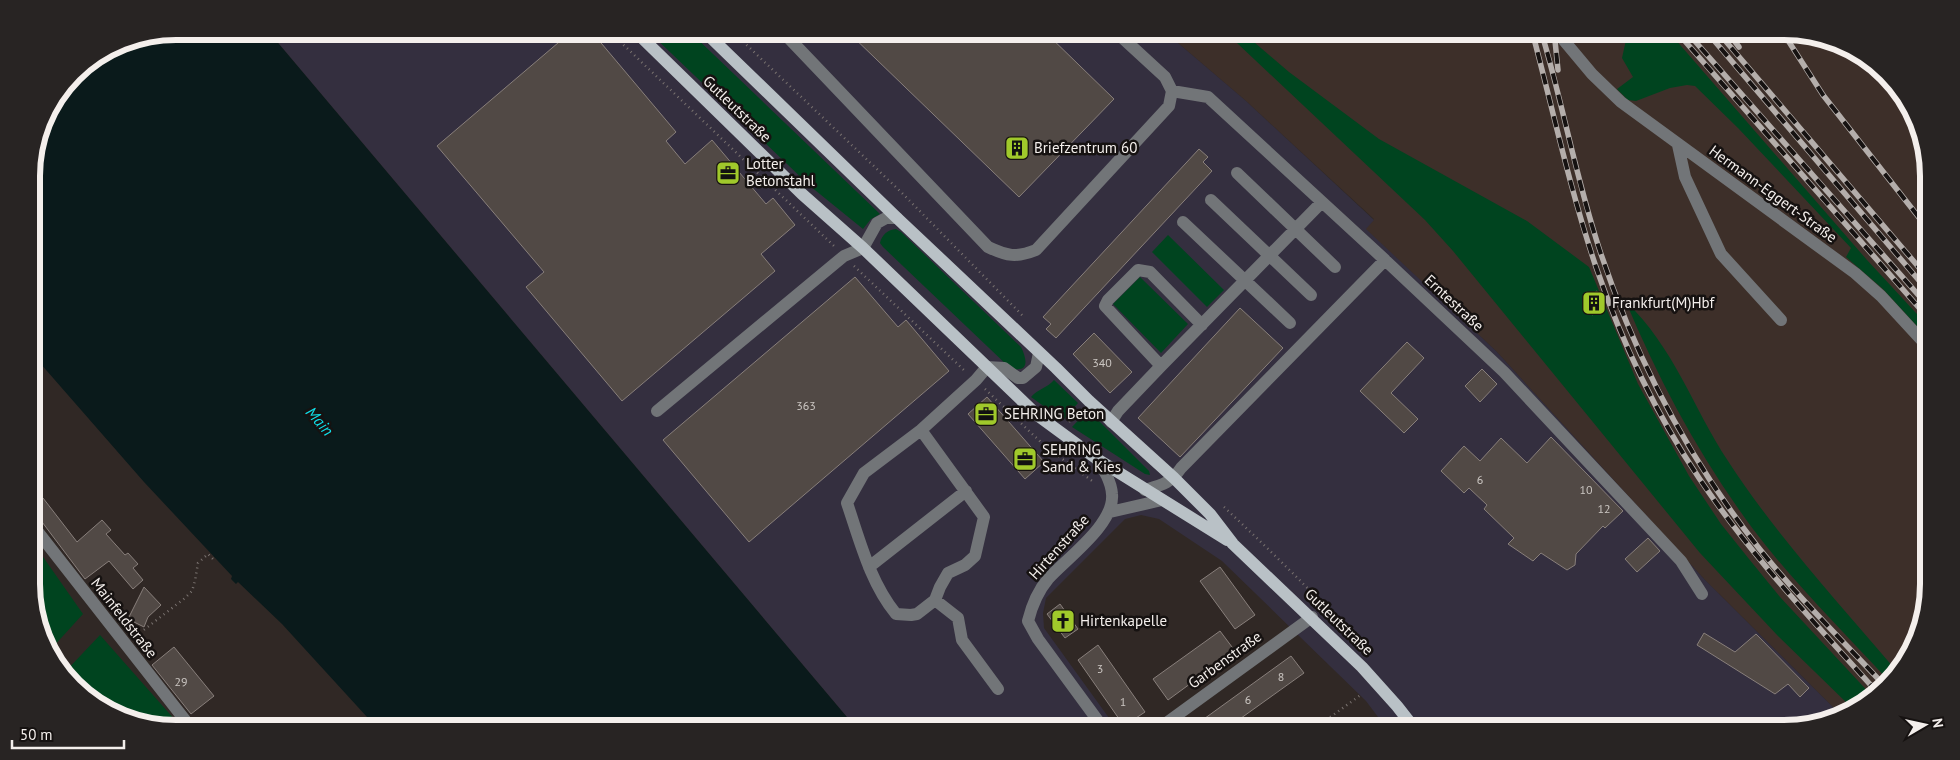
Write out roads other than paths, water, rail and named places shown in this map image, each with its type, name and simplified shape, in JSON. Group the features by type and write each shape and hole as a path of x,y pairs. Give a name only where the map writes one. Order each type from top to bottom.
{"main road":[{"name":"Gutleutstraße","path":"643,40 795,187 863,248 1037,415 1059,433 1097,459 1233,544"},
{"name":"Gutleutstraße","path":"713,40 1110,422 1174,478 1210,514 1233,544 1362,667 1408,720"}],"street":[{"path":"791,40 988,247 1003,254 1021,256 1036,250 1170,106 1172,91 1165,77 1125,40"},
{"name":"Hermann-Eggert-Straße","path":"1564,40 1592,74 1621,102 1855,273 1881,296 1920,338"},
{"name":"Erntestraße","path":"1172,91 1208,97 1504,372 1681,561 1702,594"},
{"path":"1678,145 1685,177 1721,254 1781,320"},
{"path":"1237,173 1335,267"},
{"path":"1211,200 1312,295"},
{"path":"1110,422 1160,366 1321,203"},
{"path":"657,411 844,256 863,248 877,223 886,218 897,218"},
{"path":"1183,222 1290,323"},
{"path":"1145,490 1161,486 1174,478 1188,461 1385,260"},
{"path":"1160,366 1105,306 1108,300 1138,270 1150,272 1202,325"},
{"path":"921,430 984,517 975,556 966,565 948,573 935,600 917,614 911,616 896,614 884,599 869,567 847,503 850,495 864,472 921,430 976,380 987,367 1004,368 1018,378 1023,378 1036,367 1039,353"},
{"name":"Hirtenstraße","path":"1097,459 1107,474 1112,495 1110,512 1102,524 1047,580 1034,601 1028,621 1038,639 1097,720"},
{"path":"869,567 966,492"},
{"name":"Hirtenstraße","path":"1110,512 1162,500"},
{"name":"Mainfeldstraße","path":"40,535 185,720"},
{"path":"935,600 958,618 962,640 998,689"},
{"name":"Garbenstraße","path":"1170,720 1312,618"}],"water":[{"name":"Main","path":"176,40 276,40 849,720 370,720 282,624 238,582 236,584 231,579 232,576 144,482 40,363 40,167 47,132 63,100 86,74 108,58 132,47 158,41"}],"railway":[{"path":"1534,40 1570,179 1596,267 1628,349 1654,402 1683,454 1740,535 1784,588 1872,687"},
{"path":"1543,40 1591,224 1600,251 1630,330 1666,406 1709,479 1758,547 1803,600 1880,680"},
{"path":"1555,40 1558,70"},
{"path":"1684,40 1920,309"},
{"path":"1694,40 1920,297"},
{"path":"1714,40 1920,282"},
{"path":"1725,40 1920,269"},
{"path":"1734,40 1739,47"},
{"path":"1788,40 1823,95 1920,219"}],"place":[{"name":"Briefzentrum 60","path":"1017,148"},
{"name":"Lotter Betonstahl","path":"728,173"},
{"name":"Frankfurt(M)Hbf","path":"1594,303"},
{"name":"SEHRING Beton","path":"986,414"},
{"name":"SEHRING Sand & Kies","path":"1025,459"},
{"name":"Hirtenkapelle","path":"1063,621"}]}
